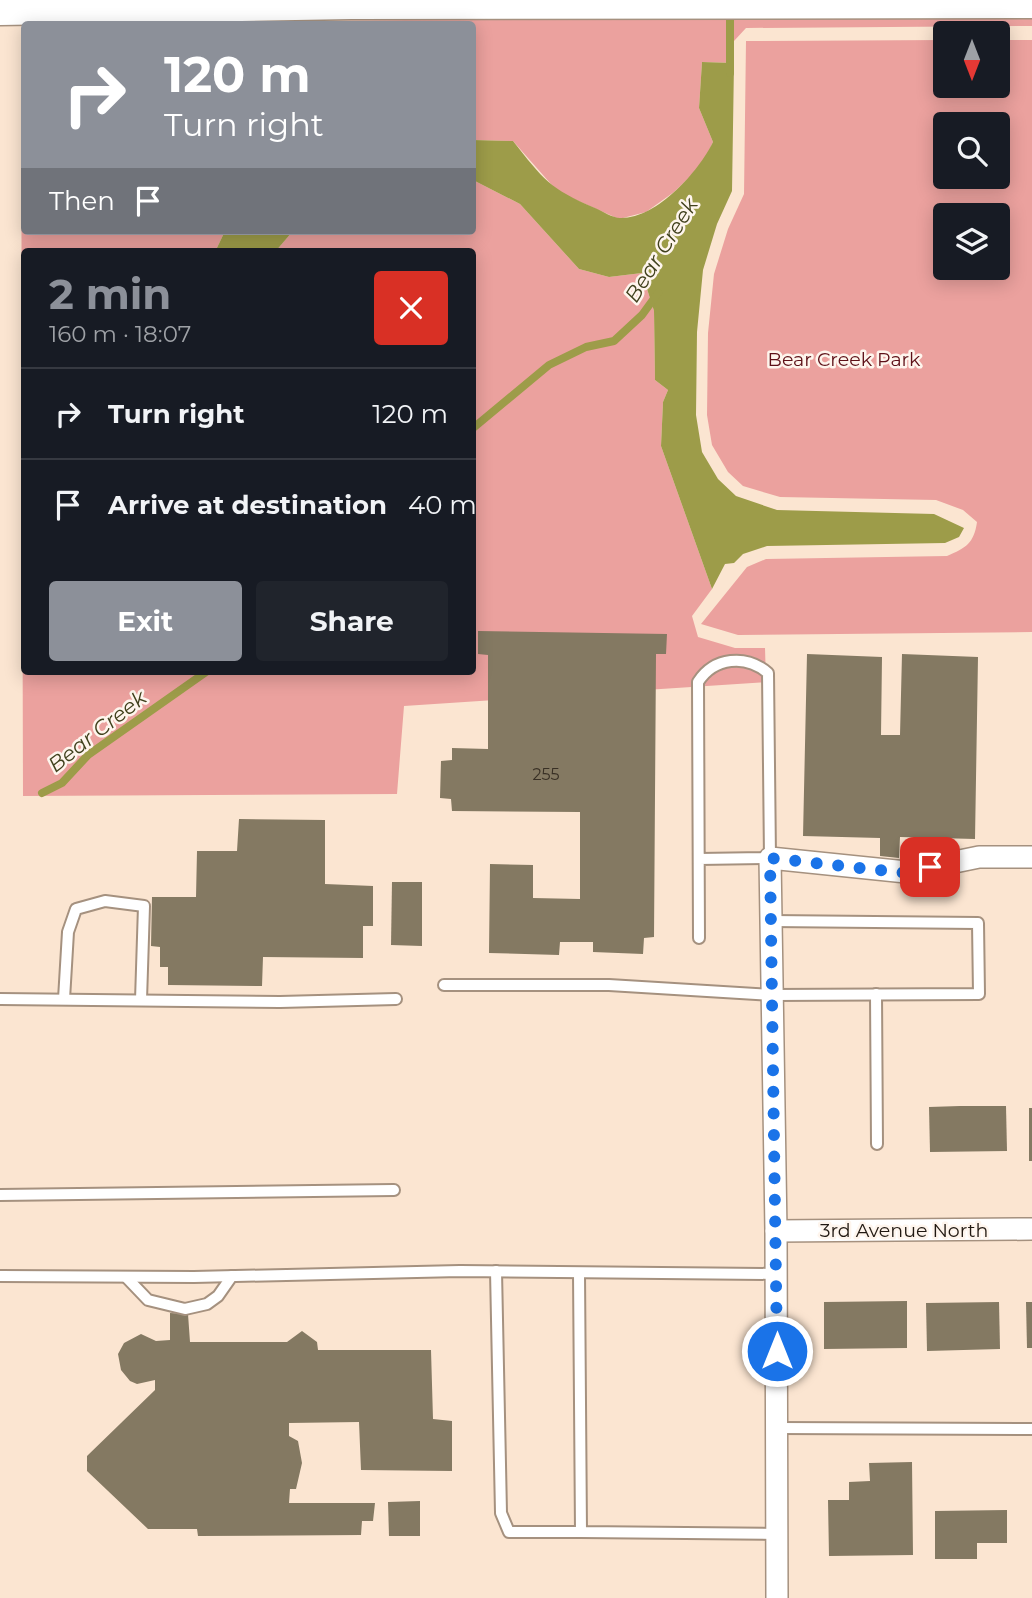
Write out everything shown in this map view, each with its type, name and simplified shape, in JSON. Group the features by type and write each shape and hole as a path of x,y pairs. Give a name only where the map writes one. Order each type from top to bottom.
{"main road":[{"path":"0,9 351,1 1032,2"}],"street":[{"path":"777,1598 776,1231 770,858 906,873 979,857 1032,857"},
{"name":"3rd Avenue North","path":"776,1231 1032,1229"}],"lane":[{"path":"699,859 770,858 768,673 757,663 719,663 706,669 698,682 699,938"},
{"path":"64,999 70,923 76,909 105,901 144,906 141,1000"},
{"path":"444,985 609,985 772,995 979,994 978,923 771,921"},
{"path":"876,994 877,1144"},
{"path":"0,999 396,999"},
{"path":"0,1195 394,1190"},
{"path":"0,1276 496,1272 776,1274"},
{"path":"496,1272 501,1513 509,1532 777,1534"},
{"path":"579,1273 581,1532"},
{"path":"127,1277 148,1300 185,1309 212,1300 232,1276"},
{"path":"777,1428 1032,1429"}],"green space":[{"path":"686,17 1032,18 1032,26 1010,26 1010,21 933,21 933,27 746,28 734,41 734,63 702,62 699,108 713,142 702,165 674,192 646,212 619,219 558,192 513,141 476,140 476,21 312,21"},
{"name":"Bear Creek Park","path":"933,40 933,98 1010,98 1010,40 1032,40 1032,632 738,635 701,624 747,567 766,559 947,556 968,544 974,535 977,522 963,510 936,500 780,497 743,486 728,472 712,445 707,415 708,333 714,274 728,229 744,194 746,41"},
{"path":"476,182 520,204 579,269 609,277 642,273 654,311 655,380 668,390 663,402 661,446 712,589 692,616 698,637 735,648 765,648 766,682 404,706 397,794 23,796 23,675 476,675 476,248 278,248 290,235 476,235"},
{"path":"22,235 223,235 217,248 22,248"}],"water":[{"path":"702,62 734,63 732,191 717,224 703,270 697,332 696,415 702,452 718,479 736,496 777,510 934,514 964,528 959,537 945,543 767,546 743,554 734,563 725,564 712,589 661,446 663,402 668,390 655,380 654,311 642,273 609,277 579,269 520,204 476,182 476,140 513,141 548,182 567,195 617,218 634,216 648,211 675,191 707,154 713,142 699,108"},
{"path":"223,235 290,235 278,248 217,248"}],"building":[{"path":"478,631 667,634 666,654 656,654 654,937 644,938 643,954 593,952 593,942 560,942 559,955 489,953 490,864 533,865 533,898 580,899 580,812 452,811 451,799 440,798 441,761 452,760 452,748 488,749 488,655 478,654"},
{"path":"807,654 882,657 881,735 900,735 902,654 978,657 975,839 900,837 899,858 880,856 880,838 803,836"},
{"path":"239,819 325,820 325,884 373,886 373,926 363,926 363,958 263,957 262,986 168,985 168,967 160,967 160,947 151,946 152,897 196,897 197,851 237,851"},
{"path":"392,882 422,882 422,946 391,945"},
{"path":"1006,1106 1007,1151 930,1152 929,1107"},
{"path":"1029,1108 1032,1108 1032,1161 1029,1161"},
{"path":"907,1301 907,1348 824,1349 824,1302"},
{"path":"999,1302 1000,1349 927,1351 926,1303"},
{"path":"1026,1302 1032,1302 1032,1348 1027,1348"},
{"path":"170,1313 188,1314 190,1342 287,1342 302,1331 317,1342 318,1350 431,1350 433,1419 452,1421 452,1471 361,1470 359,1422 289,1423 289,1436 298,1441 302,1463 296,1489 290,1489 289,1503 375,1503 373,1521 362,1521 361,1535 198,1536 197,1529 148,1529 87,1471 87,1456 155,1390 155,1380 137,1384 130,1381 121,1370 118,1354 124,1343 141,1334 156,1341 170,1340"},
{"path":"912,1462 913,1555 829,1556 828,1500 849,1500 849,1482 870,1481 869,1463"},
{"path":"420,1501 420,1536 389,1536 388,1502"},
{"path":"1007,1510 1007,1543 977,1543 977,1559 935,1559 935,1511"}],"waterway":[{"name":"Bear Creek","path":"730,9 730,73"},
{"name":"Bear Creek","path":"476,426 549,365 586,347 614,341 642,315 658,293"},
{"name":"Bear Creek","path":"42,793 62,783 88,755 202,675"}],"route":[{"path":"777,1351 770,858 906,873 930,867"}]}
